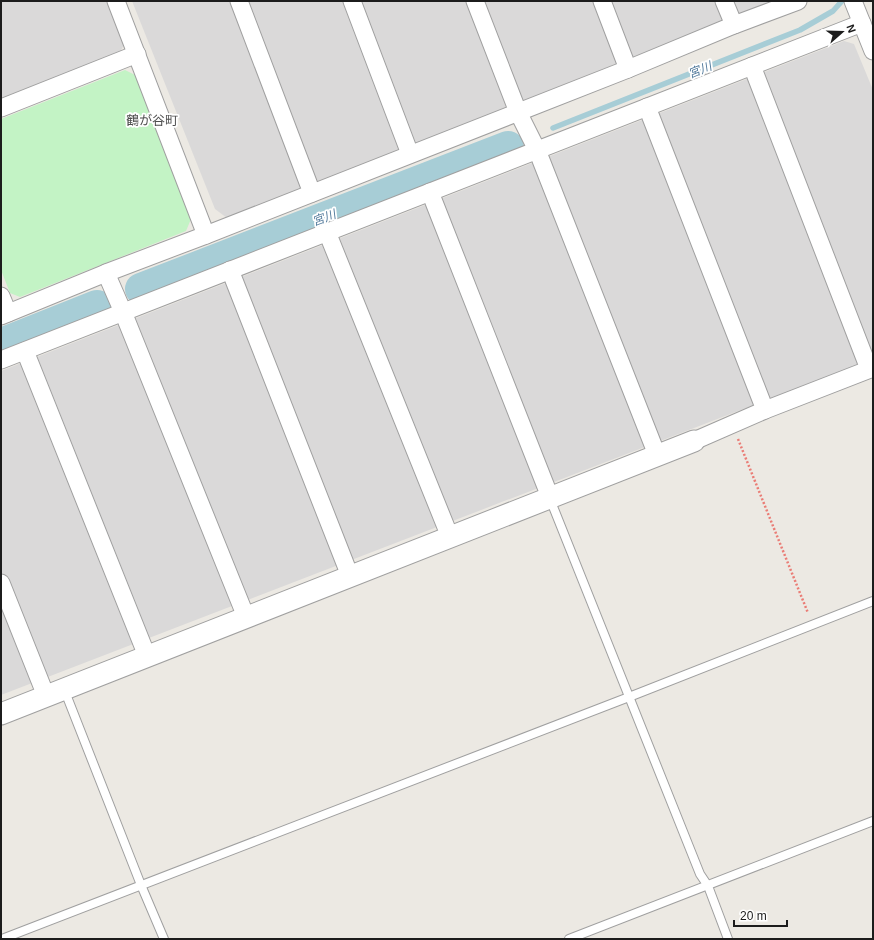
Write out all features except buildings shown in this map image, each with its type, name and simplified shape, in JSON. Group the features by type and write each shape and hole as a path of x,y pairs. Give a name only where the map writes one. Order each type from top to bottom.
{"street":[{"path":"116,1 206,235"},
{"path":"238,1 312,193"},
{"path":"352,1 410,154"},
{"path":"475,1 518,112 537,150 657,455"},
{"path":"602,1 628,69"},
{"path":"724,1 734,25"},
{"path":"1,296 4,315 106,273 206,235 628,69 734,25 798,1"},
{"path":"853,1 873,51"},
{"path":"1,360 862,23"},
{"path":"1,108 137,54"},
{"path":"1,714 657,455 871,368 752,66"},
{"path":"647,107 765,410"},
{"path":"430,192 550,497"},
{"path":"327,232 450,537"},
{"path":"230,270 350,576"},
{"path":"106,273 246,617"},
{"path":"25,350 147,656"},
{"path":"1,583 55,693"}],"lane":[{"path":"550,497 700,874 708,886 728,939"},
{"path":"2,939 629,697 873,601"},
{"path":"55,693 164,939"},
{"path":"570,939 873,821"}],"path":[{"path":"732,424 812,625"}],"shaded area":[{"path":"1,1 107,1 124,44 120,53 1,98"},
{"path":"132,1 775,1 227,218 215,209"},
{"path":"844,41 854,44 873,90 873,359 1,695 1,371"}],"green space":[{"path":"125,70 135,75 191,219 186,231 20,297 10,293 1,270 1,119"}],"waterway":[{"name":"宮川","path":"553,128 800,30 833,11 842,1"},
{"name":"宮川","path":"141,289 508,147"},
{"name":"宮川","path":"1,344 97,306"}],"district":[{"name":"鶴が谷町","path":"152,120"}]}
